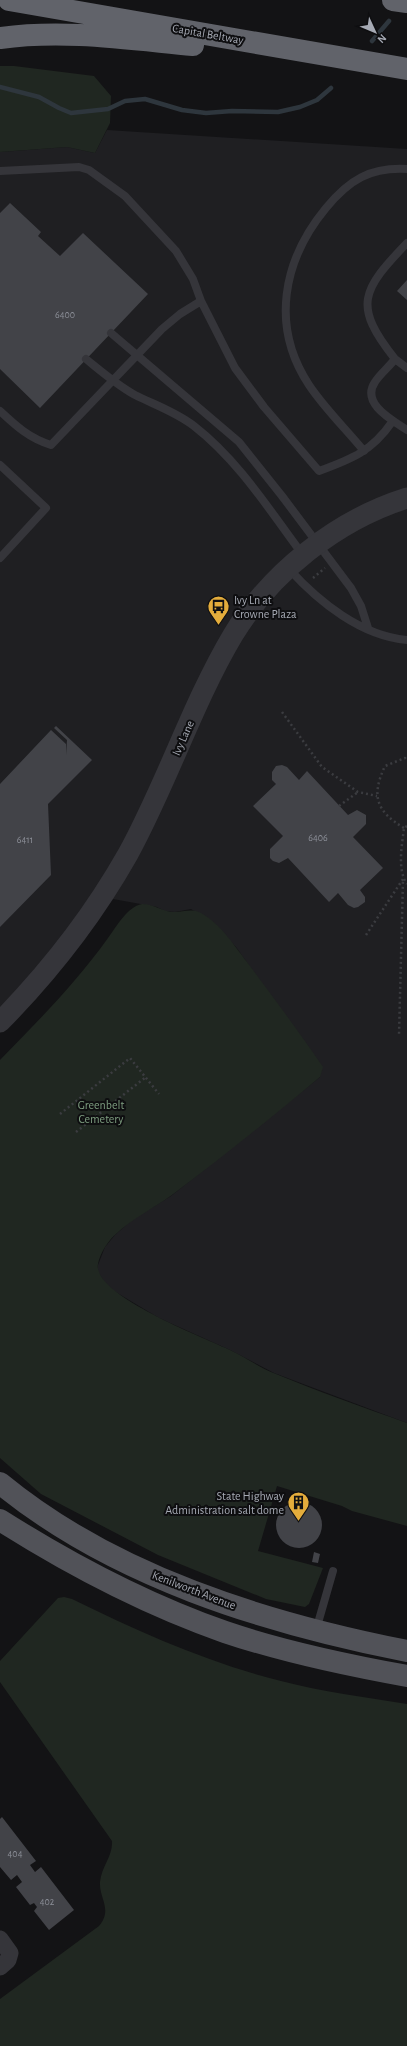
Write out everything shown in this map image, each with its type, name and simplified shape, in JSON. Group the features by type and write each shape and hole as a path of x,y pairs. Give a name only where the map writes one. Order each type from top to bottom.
{"highway":[{"name":"Capital Beltway","path":"9,0 407,69"},
{"path":"393,0 407,2"},
{"path":"0,38 39,34 76,34 353,60"}],"main road":[{"name":"Kenilworth Avenue","path":"0,1483 37,1510 78,1536 138,1568 212,1599 316,1631 407,1651"},
{"path":"0,1520 44,1548 99,1578 194,1620 256,1642 318,1658 407,1676"}],"street":[{"name":"Ivy Lane","path":"0,1022 58,959 98,902 128,853 223,653 238,628 258,600 303,556 379,508 407,498"},
{"path":"0,1939 10,1954 8,1960 0,1967"}],"lane":[{"path":"0,171 67,166 89,170 125,196 171,245 192,279 201,301 235,368 248,388 319,471 340,463 374,445 392,422"},
{"path":"364,450 319,398 301,371 287,323 286,289 292,264 302,242 312,225 336,197 354,182 370,173 390,168 407,169"},
{"path":"407,243 378,275 368,293 369,318 375,332 395,359 407,368"},
{"path":"0,411 22,432 37,441 51,445 180,314 201,301"},
{"path":"111,333 239,442 282,496 303,556 328,606 342,616 384,636 407,640"},
{"path":"86,359 113,381 134,394 182,418 204,434 222,451 260,496 303,556 351,588 361,606 368,628"},
{"path":"395,359 374,383 372,398 378,408 392,422 407,430"},
{"path":"0,465 46,508 0,558"},
{"path":"316,1631 333,1571"}],"path":[{"path":"313,578 325,568"},
{"path":"282,712 322,767 358,792 377,796"},
{"path":"398,1035 404,879 402,851 406,827 391,820 382,808 377,796 378,782 385,766 405,758 407,760"},
{"path":"339,806 358,792"},
{"path":"404,879 407,884"},
{"path":"366,936 404,879"},
{"path":"60,1114 130,1058 159,1094"},
{"path":"76,1132 146,1077"}],"shaded area":[{"path":"107,130 407,149 407,1423 274,1373 230,1350 159,1318 114,1291 105,1283 98,1272 98,1265 105,1247 115,1235 133,1219 171,1196 320,1077 250,967 236,947 212,922 191,909 175,912 164,911 157,907 102,897 0,1022 0,152 67,147 95,153"}],"green space":[{"path":"0,66 14,66 94,76 111,96 110,123 95,153 67,147 0,152"},
{"name":"Greenbelt Cemetery","path":"142,904 151,905 170,912 191,910 201,913 215,923 228,937 323,1067 320,1077 247,1137 172,1195 136,1218 116,1234 110,1240 99,1260 98,1264 101,1276 113,1289 131,1302 152,1314 230,1350 270,1372 407,1423 407,1526 352,1511 342,1506 277,1486 258,1551 323,1568 309,1604 305,1607 266,1599 158,1555 41,1494 0,1458 0,1060 83,971 127,913"},
{"path":"64,1597 72,1599 175,1646 254,1674 312,1688 407,1704 407,2046 0,2046 0,1999 99,1926 105,1914 100,1882 111,1851 112,1841 0,1682 0,1661 58,1598"}],"building":[{"path":"10,203 41,232 38,236 60,256 83,233 148,294 40,408 0,369 0,213"},
{"path":"407,280 407,300 397,291"},
{"path":"56,726 92,760 48,804 51,875 0,927 0,784 51,730 66,744 66,755 67,740 54,728"},
{"path":"282,765 287,767 299,780 307,771 348,815 357,810 366,815 366,824 353,837 383,868 360,890 365,897 365,902 358,907 354,908 348,905 338,893 329,902 288,858 279,863 270,858 270,849 283,836 253,806 276,784 272,780 272,772 276,766"},
{"name":"State Highway Administration salt dome","path":"304,1502 316,1508 321,1516 321,1534 316,1542 308,1547 294,1548 282,1542 277,1534 276,1520 282,1508 290,1503"},
{"path":"314,1552 320,1554 318,1563 312,1562"},
{"path":"2,1817 36,1861 30,1865 35,1872 41,1867 74,1910 49,1930 34,1911 37,1907 34,1903 30,1905 16,1887 22,1882 17,1875 11,1880 0,1867 0,1819"}],"waterway":[{"path":"372,41 389,21"},
{"path":"0,87 39,97 71,113 108,109 125,101 145,99 182,110 206,113 232,111 278,112 300,107 317,100 331,88"}],"place":[{"name":"Ivy Ln at Crowne Plaza","path":"218,626"},
{"name":"State Highway Administration salt dome","path":"299,1522"}]}
